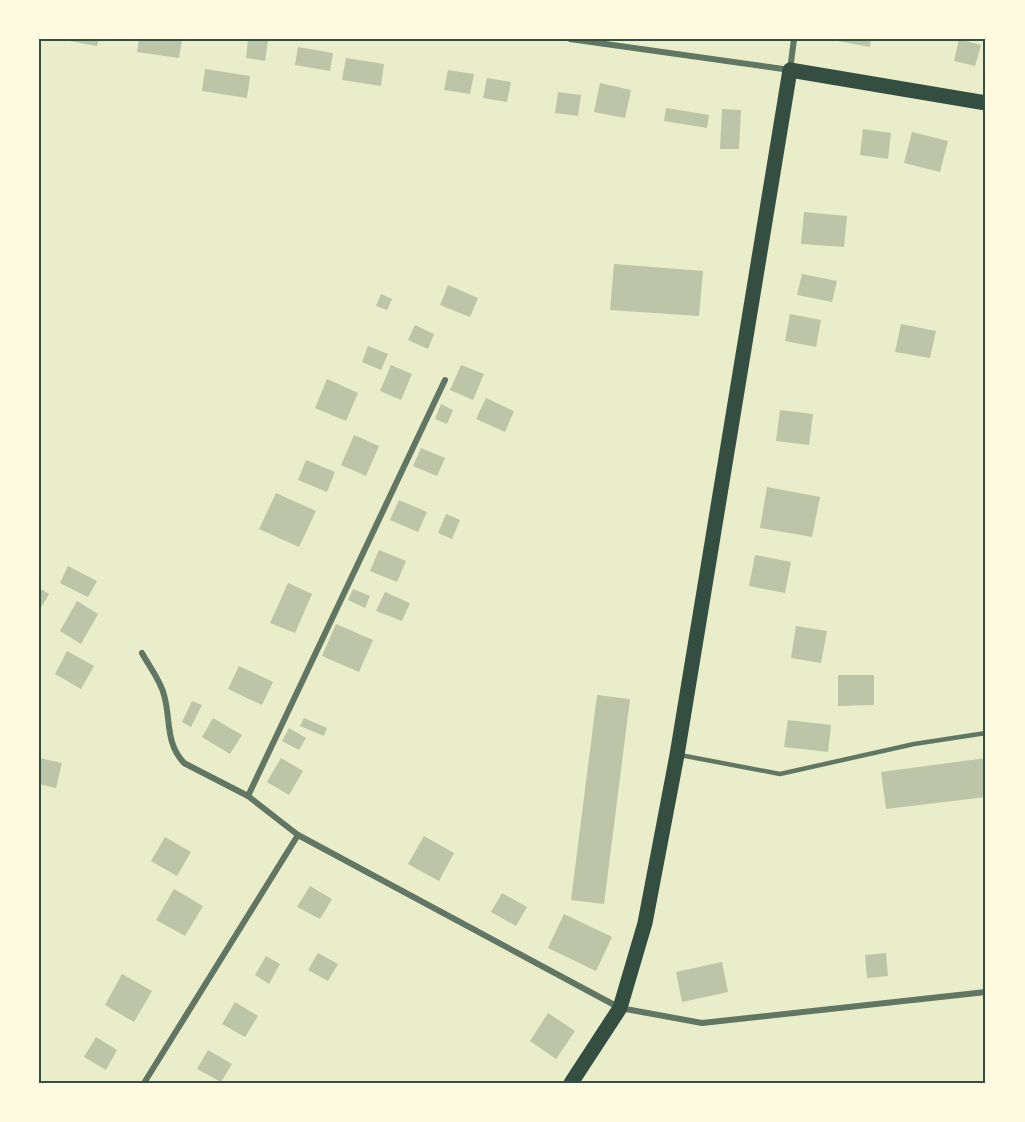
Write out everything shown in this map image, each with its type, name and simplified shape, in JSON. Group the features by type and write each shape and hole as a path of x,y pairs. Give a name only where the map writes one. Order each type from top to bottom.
{"main road":[{"path":"572,1083 620,1008 645,924 677,755 790,70 986,103"}],"street":[{"path":"570,39 790,70 794,39"},
{"path":"248,796 446,380"},
{"path":"142,653 164,694 168,732 176,754 184,763 248,796 298,835 620,1008 702,1023 986,992"},
{"path":"144,1083 298,835"}],"lane":[{"path":"677,755 780,774 914,744 986,733"}],"building":[{"path":"59,39 99,39 97,46"},
{"path":"139,39 182,39 179,58 137,52"},
{"path":"248,39 268,40 265,61 246,58"},
{"path":"827,39 871,39 870,47"},
{"path":"959,39 981,45 975,66 954,61"},
{"path":"298,47 333,53 330,71 295,65"},
{"path":"346,58 384,64 381,86 342,80"},
{"path":"205,69 250,76 247,98 202,91"},
{"path":"448,70 474,74 470,94 444,90"},
{"path":"487,78 511,82 507,102 483,98"},
{"path":"600,83 631,90 625,118 594,112"},
{"path":"558,92 581,95 578,116 555,113"},
{"path":"666,108 709,115 707,128 664,121"},
{"path":"722,109 741,110 739,149 720,149"},
{"path":"863,129 891,133 888,159 860,155"},
{"path":"912,132 948,141 940,172 904,163"},
{"path":"804,212 847,216 844,247 801,244"},
{"path":"614,264 703,271 699,316 610,310"},
{"path":"802,274 837,281 832,302 797,295"},
{"path":"448,285 478,298 470,317 440,305"},
{"path":"381,294 392,299 387,310 376,306"},
{"path":"790,314 821,320 816,347 785,341"},
{"path":"901,324 936,331 930,358 895,352"},
{"path":"415,325 434,334 428,349 408,340"},
{"path":"368,346 388,354 381,370 362,362"},
{"path":"391,365 412,374 401,400 380,391"},
{"path":"461,365 484,374 473,400 450,390"},
{"path":"327,379 358,393 346,421 315,408"},
{"path":"486,398 514,411 505,432 476,419"},
{"path":"441,404 453,410 447,424 435,419"},
{"path":"780,410 813,414 809,445 776,441"},
{"path":"354,435 379,446 366,476 341,465"},
{"path":"421,448 445,458 437,476 413,466"},
{"path":"306,460 335,472 327,492 298,480"},
{"path":"767,487 820,497 812,537 760,528"},
{"path":"276,493 316,511 299,547 259,529"},
{"path":"399,500 427,512 418,532 390,520"},
{"path":"446,514 460,520 452,539 438,533"},
{"path":"379,550 406,561 397,582 370,571"},
{"path":"755,555 791,562 785,593 749,586"},
{"path":"68,566 97,581 88,597 60,583"},
{"path":"288,583 312,594 295,633 270,623"},
{"path":"39,588 49,594 39,611"},
{"path":"353,589 370,596 365,608 348,600"},
{"path":"385,592 410,603 402,621 376,611"},
{"path":"77,601 98,614 81,644 60,631"},
{"path":"336,624 373,640 359,672 322,656"},
{"path":"796,626 827,631 821,663 791,658"},
{"path":"67,651 94,666 81,689 55,674"},
{"path":"239,666 273,682 262,705 228,689"},
{"path":"838,675 874,675 874,705 838,706"},
{"path":"597,695 630,699 604,904 571,900"},
{"path":"192,701 202,705 191,727 182,722"},
{"path":"213,718 242,735 230,754 202,737"},
{"path":"304,718 327,728 324,736 300,726"},
{"path":"788,720 831,725 828,752 784,747"},
{"path":"289,728 306,738 299,750 282,741"},
{"path":"39,758 62,763 56,788 39,784"},
{"path":"281,758 303,771 289,795 267,782"},
{"path":"986,758 986,797 886,809 881,772"},
{"path":"424,836 454,853 439,881 408,864"},
{"path":"165,837 191,852 177,876 151,861"},
{"path":"310,886 332,899 320,919 297,907"},
{"path":"174,889 203,906 185,936 156,920"},
{"path":"502,893 527,907 516,926 491,912"},
{"path":"564,914 612,937 596,971 548,948"},
{"path":"318,953 338,964 328,981 308,970"},
{"path":"886,953 888,976 867,978 865,955"},
{"path":"266,956 280,964 269,984 255,975"},
{"path":"722,962 728,992 682,1002 676,972"},
{"path":"122,974 152,991 134,1022 105,1005"},
{"path":"235,1002 258,1016 245,1037 222,1024"},
{"path":"548,1013 575,1031 556,1059 530,1041"},
{"path":"96,1037 117,1050 106,1070 84,1057"},
{"path":"208,1050 232,1064 221,1082 197,1069"}]}
